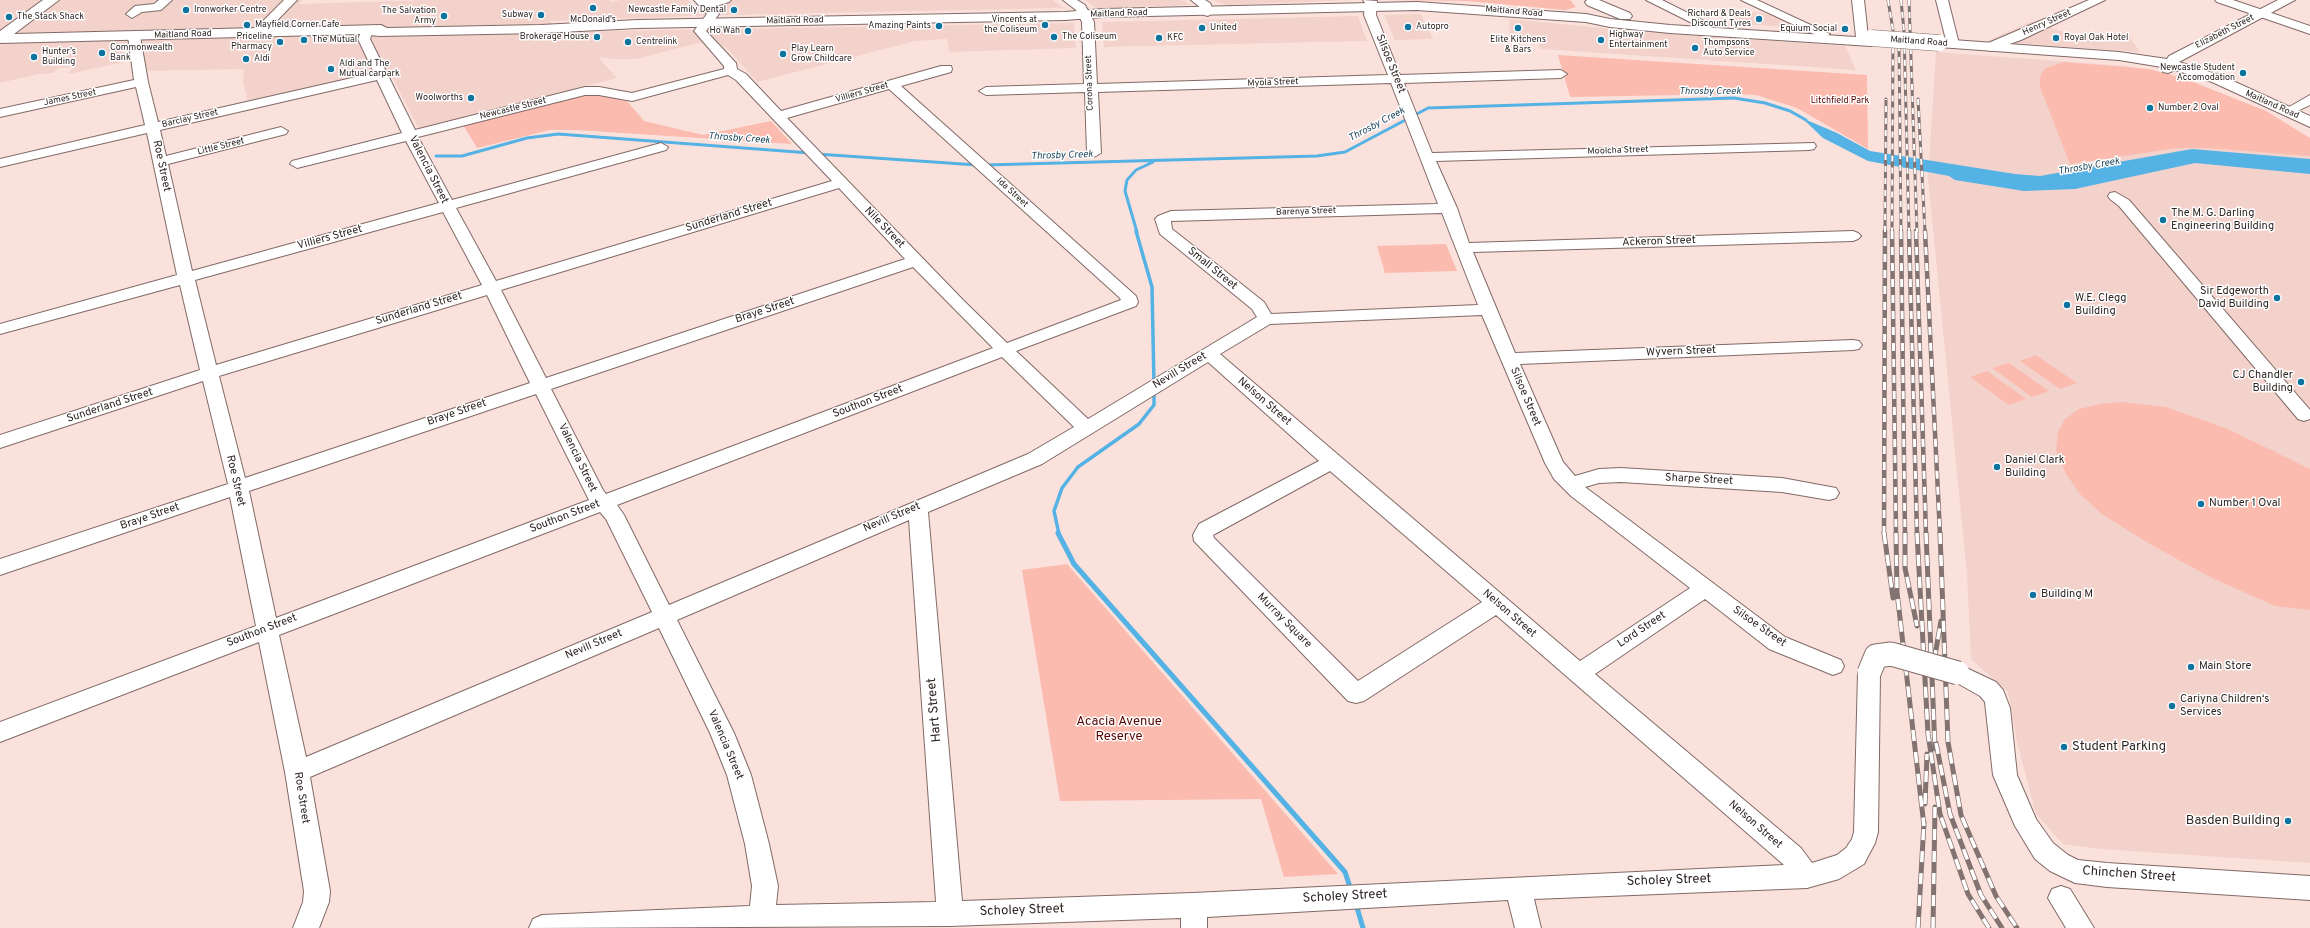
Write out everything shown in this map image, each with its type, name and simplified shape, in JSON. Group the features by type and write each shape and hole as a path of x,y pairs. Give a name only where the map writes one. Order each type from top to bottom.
{"main road":[{"path":"0,39 52,0"},
{"name":"Elizabeth Street","path":"2169,66 2176,57 2288,0"},
{"path":"1558,16 1578,10 1586,1"},
{"path":"1586,1 1600,11 1598,17"},
{"path":"1586,1 1634,20"},
{"name":"Maitland Road","path":"0,39 259,32 382,32 541,29 638,24 1208,12 1370,4 1446,7 1558,16 1598,17 1824,34 1868,39"},
{"name":"Maitland Road","path":"1598,17 1610,23 1670,29 1868,39 2169,66"},
{"name":"Maitland Road","path":"1944,45 2119,56 2169,66 2209,83 2234,89 2302,117"}],"street":[{"path":"259,32 291,0"},
{"path":"702,2 725,0"},
{"path":"1069,0 1081,8 1084,15"},
{"path":"1197,0 1206,6 1208,12"},
{"path":"1652,0 1706,25"},
{"path":"1747,0 1824,34"},
{"path":"1858,0 1868,39"},
{"path":"1942,0 1944,45"},
{"name":"Henry Street","path":"1990,47 2017,37 2099,0"},
{"path":"2222,0 2310,30"},
{"path":"702,2 713,14 707,23"},
{"name":"Silsoe Street","path":"1370,4 1370,14 1414,126 1449,208 1508,359 1554,463 1570,484 1777,643 1833,666"},
{"path":"132,14 139,9 161,5"},
{"name":"Corona Street","path":"1084,15 1088,22 1094,153"},
{"name":"Nile Street","path":"707,23 700,31 731,66 730,71 741,77 800,141 1003,351 1086,428"},
{"name":"Valencia Street","path":"367,31 364,38 410,135 541,386 594,494 614,515 722,733 739,775 765,886 762,918"},
{"name":"Roe Street","path":"134,36 141,82 153,127 186,278 238,487 297,772 317,891 316,902 306,928"},
{"name":"Henry Street","path":"2017,37 2019,42 2033,50"},
{"name":"Villiers Street","path":"778,116 946,69"},
{"name":"Newcastle Street","path":"297,164 585,91 599,91 632,97 730,71"},
{"name":"Barclay Street","path":"0,163 381,74"},
{"name":"Myola Street","path":"986,91 1561,74"},
{"name":"James Street","path":"0,113 141,82"},
{"name":"Ida Street","path":"892,85 1128,296 1130,302"},
{"path":"2302,117 2310,99"},
{"name":"Little Street","path":"160,162 281,131"},
{"name":"Moolcha Street","path":"1427,157 1809,146"},
{"name":"Villiers Street","path":"0,330 661,147"},
{"name":"Sunderland Street","path":"0,442 209,373 840,182"},
{"path":"2115,196 2124,203 2304,415"},
{"name":"Barenya Street","path":"1163,219 1171,216 1449,208"},
{"name":"Small Street","path":"1163,219 1164,231 1258,306 1266,319"},
{"name":"Ackeron Street","path":"1465,248 1853,236"},
{"name":"Braye Street","path":"0,567 915,261"},
{"name":"Southon Street","path":"0,732 1130,302"},
{"name":"Nevill Street","path":"297,772 918,507 1035,459 1266,319 1488,310"},
{"name":"Wyvern Street","path":"1508,359 1853,345"},
{"name":"Nelson Street","path":"1209,354 1332,462 1792,856 1807,876"},
{"name":"Murray Square","path":"1332,462 1206,529 1203,536 1204,541 1356,694 1497,603"},
{"name":"Sharpe Street","path":"1570,484 1599,476 1621,475 1782,485 1829,493"},
{"name":"Hart Street","path":"918,507 949,874 949,914"},
{"name":"Lord Street","path":"1579,673 1706,588"},
{"name":"Scholey Street","path":"542,928 762,918 793,922 949,914 1194,917 1344,896 1807,876 1830,870 1846,863 1855,856 1864,842 1866,832 1869,673 1876,656 1891,654 1958,673"},
{"name":"Chinchen Street","path":"1958,673 1988,688 1995,698 1999,708 2005,775 2027,826 2044,852 2059,863 2075,871 2107,875 2310,888"},
{"path":"1518,888 1528,928"},
{"path":"2061,898 2081,928"}],"shaded area":[{"path":"0,0 302,0 299,4 425,0 609,0 611,2 621,0 688,0 696,9 735,0 1053,0 1064,8 728,15 550,21 557,32 1074,23 1076,48 949,52 947,39 915,41 757,82 726,47 698,43 636,59 611,59 598,57 617,78 419,129 388,69 248,102 243,82 244,69 144,71 138,59 73,73 68,73 74,67 60,68 53,73 39,74 0,83 0,45 18,33 0,33"},
{"path":"1085,0 1182,0 1191,5 1096,8"},
{"path":"1213,0 1353,0 1226,5"},
{"name":"Richard & Deals Discount Tyres","path":"1732,10 1772,14 1806,28 1735,24"},
{"name":"Autopro","path":"1421,14 1433,39 1395,40 1384,15"},
{"path":"1358,16 1367,41 1104,47 1102,22"},
{"path":"1509,19 1644,32 1845,46 1856,70 1541,49 1538,44 1510,42"},
{"path":"2033,21 2077,37 2126,32 2140,52 1987,41"},
{"path":"1936,52 2126,66 2168,73 2266,111 2310,138 2310,863 2101,849 2063,844 2036,814 2017,742 2008,692 1971,659 1967,575 1928,178"}],"green space":[{"path":"1390,0 1570,0 1576,7 1565,10 1467,1"},
{"name":"Litchfield Park","path":"1558,55 1867,75 1868,149 1797,108 1756,95 1734,94 1570,97"},
{"path":"2063,62 2149,69 2188,80 2266,111 2310,138 2310,156 2208,148 2177,148 2070,164 2040,87 2040,77 2044,69"},
{"path":"595,93 627,101 644,121 703,135 771,121 792,144 576,130 550,130 477,148 463,125 581,95"},
{"path":"1446,244 1457,271 1385,273 1377,246"},
{"path":"2036,355 2077,383 2060,389 2020,361"},
{"path":"2009,363 2049,391 2032,397 1992,368"},
{"path":"1987,371 2026,399 2009,405 1970,377"},
{"name":"Number 1 Oval","path":"2121,402 2166,407 2228,429 2310,469 2310,610 2275,606 2210,577 2148,543 2102,514 2081,495 2066,474 2056,450 2058,432 2065,419 2079,409 2100,404"},
{"name":"Acacia Avenue Reserve","path":"1067,564 1338,874 1284,877 1261,799 1060,801 1022,570"}],"water":[{"path":"1802,118 1837,133 1870,151 2015,174 2040,176 2192,149 2310,159 2310,174 2195,163 2075,189 2024,191 1955,180 1949,176 1868,161 1823,138"}],"waterway":[{"name":"Throsby Creek","path":"986,165 1317,156 1345,152 1428,108 1734,98 1765,103 1790,111 1806,120"},
{"name":"Throsby Creek","path":"436,156 462,156 527,138 558,134 810,153"},
{"name":"Throsby Creek","path":"817,154 977,165"},
{"path":"1137,232 1125,191 1127,180 1136,170 1153,162"},
{"path":"1136,231 1152,287 1154,385"},
{"path":"1059,534 1054,511 1062,488 1078,467 1139,424 1154,405 1154,392"},
{"path":"1058,533 1074,564 1345,872 1351,890"},
{"path":"1356,904 1363,928"}],"railway":[{"path":"1888,0 1893,30 1892,231"},
{"path":"1901,0 1904,31 1909,232"},
{"path":"1909,0 1917,232"},
{"path":"1899,45 1901,232"},
{"path":"1885,232 1886,99"},
{"path":"1918,99 1925,232"},
{"path":"1884,533 1885,231"},
{"path":"1892,231 1896,534"},
{"path":"1901,231 1905,534"},
{"path":"1909,231 1917,534"},
{"path":"1916,231 1926,534"},
{"path":"1925,231 1940,534"},
{"path":"1884,533 1893,598"},
{"path":"1896,533 1897,592 1924,825"},
{"path":"1917,533 1928,734 1940,814 1968,894 1989,928"},
{"path":"1926,533 1935,749"},
{"path":"1940,533 1948,742 1961,815 1996,896 2017,928"},
{"path":"1905,534 1905,568 1917,626"},
{"path":"1934,661 1941,621"},
{"path":"1936,743 1950,814 1981,895 2002,928"},
{"path":"1925,804 1927,754"},
{"path":"1933,928 1935,807"},
{"path":"1918,928 1924,825"}],"place":[{"name":"McDonald's","path":"593,8"},
{"name":"Ironworker Centre","path":"186,10"},
{"name":"Newcastle Family Dental","path":"734,10"},
{"name":"Subway","path":"541,15"},
{"name":"The Salvation Army","path":"444,16"},
{"name":"The Stack Shack","path":"9,17"},
{"name":"Richard & Deals Discount Tyres","path":"1759,19"},
{"name":"Mayfield Corner Cafe","path":"247,25"},
{"name":"Vincents at the Coliseum","path":"1045,25"},
{"name":"Amazing Paints","path":"939,26"},
{"name":"Autopro","path":"1408,27"},
{"name":"United","path":"1202,28"},
{"name":"Elite Kitchens & Bars","path":"1518,28"},
{"name":"Equium Social","path":"1845,29"},
{"name":"Ho Wah","path":"748,31"},
{"name":"Brokerage House","path":"597,37"},
{"name":"The Coliseum","path":"1054,37"},
{"name":"KFC","path":"1159,38"},
{"name":"Royal Oak Hotel","path":"2056,38"},
{"name":"The Mutual","path":"304,40"},
{"name":"Highway Entertainment","path":"1601,40"},
{"name":"Priceline Pharmacy","path":"280,42"},
{"name":"Centrelink","path":"628,42"},
{"name":"Thompsons Auto Service","path":"1695,48"},
{"name":"Commonwealth Bank","path":"102,53"},
{"name":"Play Learn Grow Childcare","path":"783,54"},
{"name":"Hunter’s Building","path":"34,57"},
{"name":"Aldi","path":"246,59"},
{"name":"Aldi and The Mutual carpark","path":"331,69"},
{"name":"Newcastle Student Accomodation","path":"2243,73"},
{"name":"Woolworths","path":"471,98"},
{"name":"Number 2 Oval","path":"2150,108"},
{"name":"The M. G. Darling Engineering Building","path":"2163,220"},
{"name":"Sir Edgeworth David Building","path":"2277,298"},
{"name":"W.E. Clegg Building","path":"2067,305"},
{"name":"CJ Chandler Building","path":"2301,382"},
{"name":"Daniel Clark Building","path":"1997,467"},
{"name":"Number 1 Oval","path":"2201,504"},
{"name":"Building M","path":"2033,595"},
{"name":"Main Store","path":"2191,667"},
{"name":"Cariyna Children‘s Services","path":"2172,706"},
{"name":"Student Parking","path":"2064,747"},
{"name":"Basden Building","path":"2288,821"}]}
